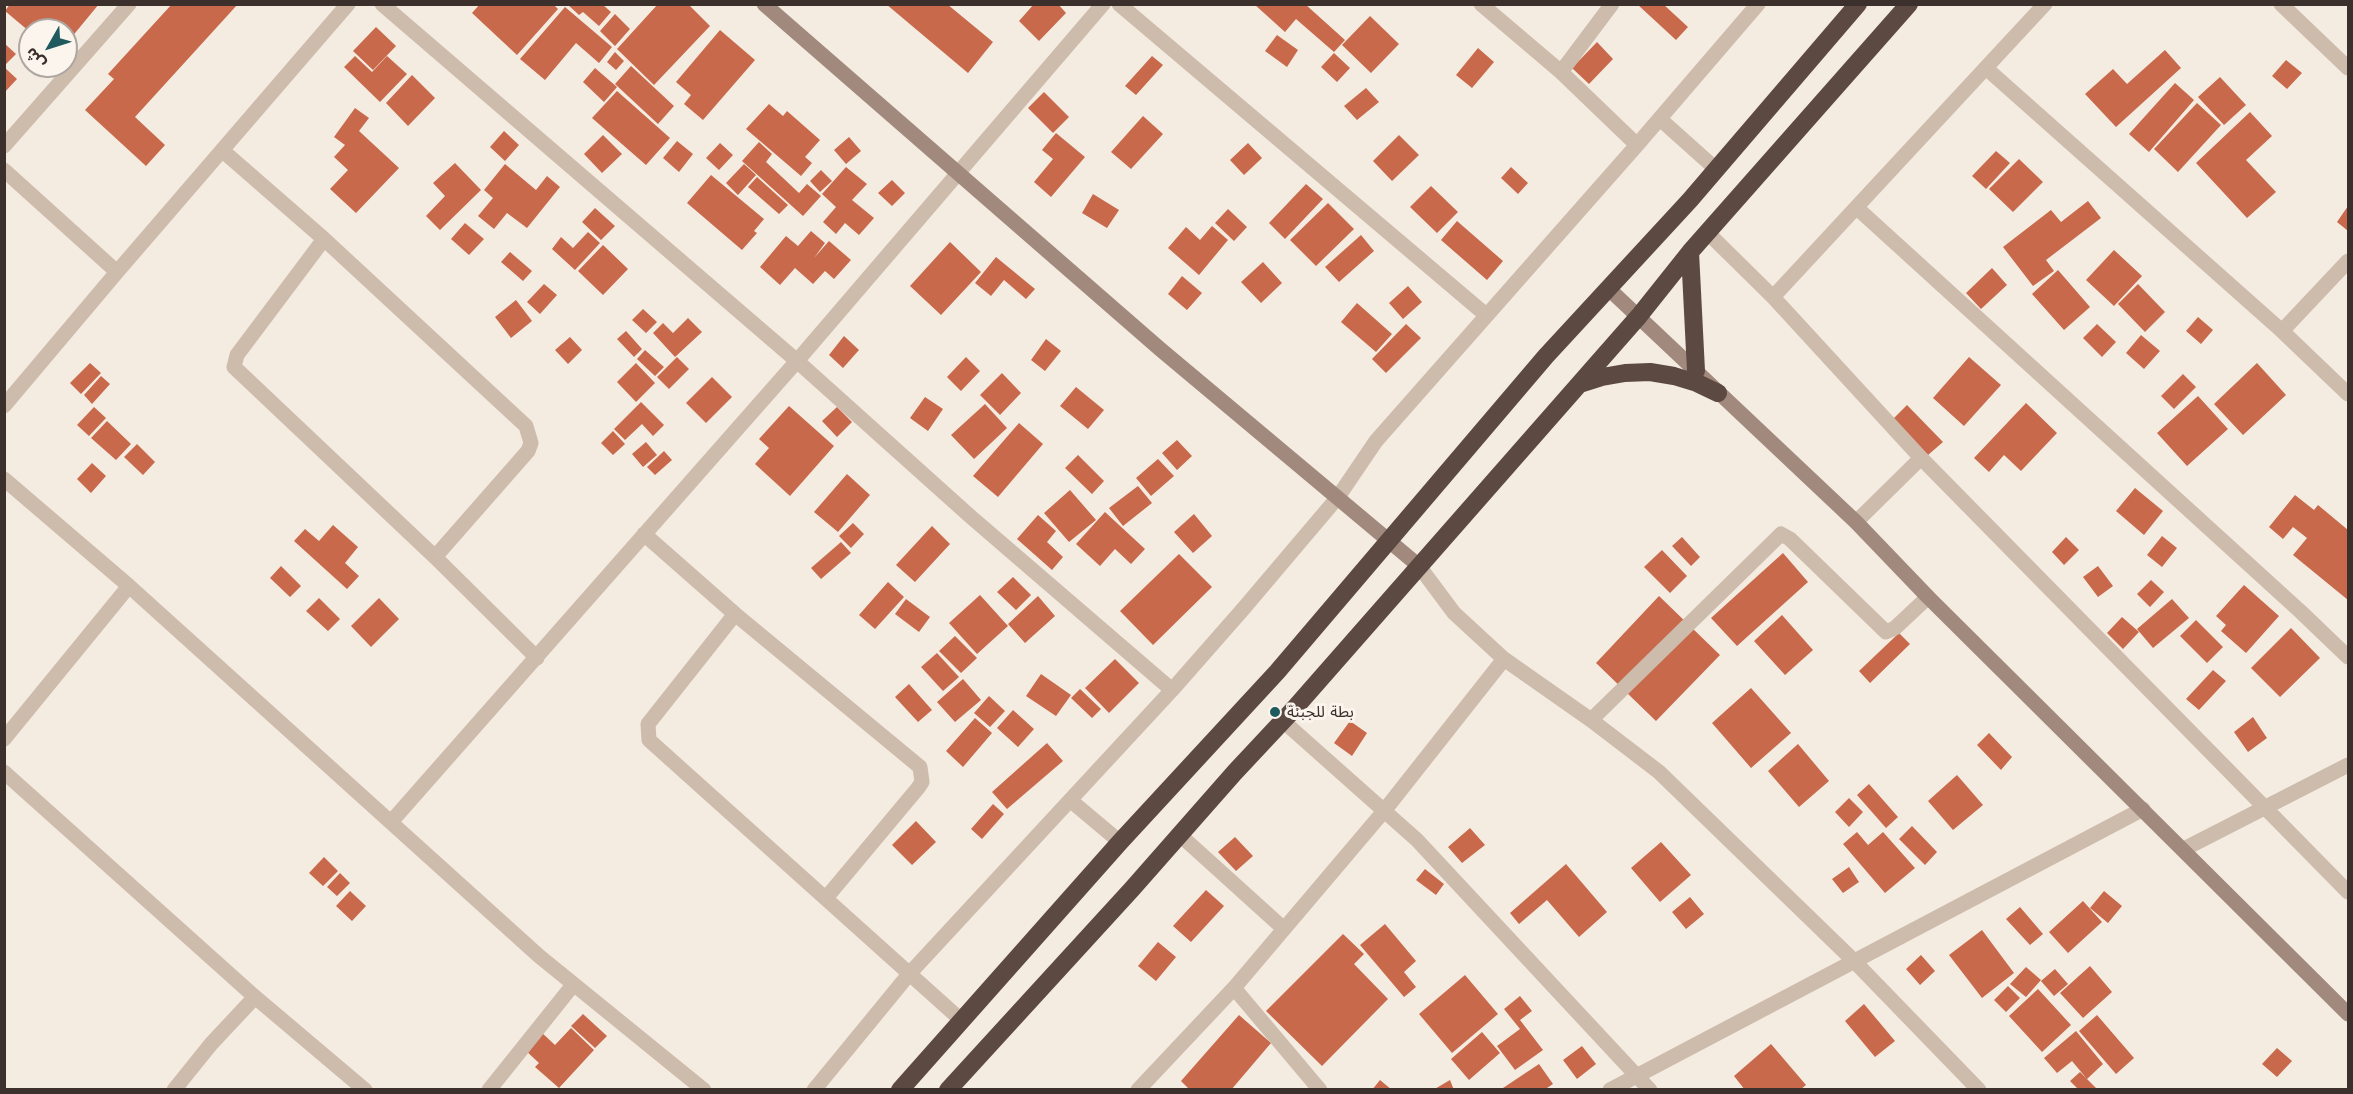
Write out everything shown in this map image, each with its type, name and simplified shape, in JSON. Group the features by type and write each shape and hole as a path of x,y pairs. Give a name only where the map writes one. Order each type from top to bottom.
{"highway":[{"path":"900,1089 1120,842 1277,672 1546,356 1717,170 1858,4"},
{"path":"948,1089 1283,721 1639,316 1690,252 1909,4"},
{"path":"1690,252 1696,370"},
{"path":"1579,384 1625,373 1650,372 1697,383 1718,393"}],"street":[{"path":"4,146 129,4"},
{"path":"4,406 348,4"},
{"path":"382,4 798,361 980,524 1172,690"},
{"path":"764,4 1160,349 1389,539 1419,566 1455,613 1504,660 1591,720 1659,772 1853,960 1979,1089"},
{"path":"392,822 798,361 1103,4"},
{"path":"1119,4 1486,315"},
{"path":"1481,4 1562,72 1637,145"},
{"path":"1562,72 1612,4"},
{"path":"814,1089 910,973 1172,690 1338,497 1376,441 1660,119 1758,4"},
{"path":"1773,297 2045,4"},
{"path":"2281,4 2349,68"},
{"path":"1987,69 2349,393"},
{"path":"1660,119 1717,170"},
{"path":"223,151 324,238 526,426 531,443 528,452 435,557"},
{"path":"4,170 117,272"},
{"path":"1857,208 2349,657"},
{"path":"1708,233 1773,297 1921,458 2349,892"},
{"path":"324,238 237,355 234,367 435,557 537,658"},
{"path":"2282,331 2349,261"},
{"path":"1609,289 1856,522 1928,597 2349,1014"},
{"path":"1856,522 1921,458"},
{"path":"4,479 129,586 573,985 704,1089"},
{"path":"644,534 735,614 920,768 923,776 918,788 826,898"},
{"path":"1591,720 1781,534 1790,539 1886,632 1895,628 1928,597"},
{"path":"4,739 129,586"},
{"path":"735,614 648,724 650,740 961,1020"},
{"path":"1138,1089 1234,988 1384,811 1504,660"},
{"path":"1283,721 1440,863 1650,1089"},
{"path":"2184,849 2349,765"},
{"path":"4,772 255,997 365,1089"},
{"path":"1070,800 1120,842"},
{"path":"1610,1089 2143,809"},
{"path":"1180,835 1284,929"},
{"path":"489,1089 573,985"},
{"path":"1234,988 1320,1089"},
{"path":"174,1089 255,997"}],"building":[{"path":"10,4 99,4 78,29 78,18 18,18 18,22 5,11"},
{"path":"172,4 238,4 135,117 165,145 146,166 85,110 114,79 108,74"},
{"path":"480,4 553,4 558,9 517,55 472,13"},
{"path":"567,4 602,4 611,12 599,26 583,12 579,15"},
{"path":"658,4 688,4 710,26 654,85 617,49"},
{"path":"886,4 947,4 993,42 968,73"},
{"path":"1034,4 1058,4 1066,13 1039,41 1019,21"},
{"path":"1254,4 1305,4 1345,40 1334,52 1296,19 1285,32"},
{"path":"1637,4 1663,4 1688,27 1676,40"},
{"path":"565,7 612,47 599,63 576,43 545,80 520,59"},
{"path":"615,14 630,29 615,46 600,31"},
{"path":"1370,16 1399,44 1371,73 1342,45"},
{"path":"376,27 396,46 373,70 353,51"},
{"path":"720,30 755,60 703,120 684,104 691,95 676,82"},
{"path":"1277,35 1298,50 1287,67 1265,51"},
{"path":"1597,42 1613,59 1589,84 1572,68"},
{"path":"4,43 16,54 4,66"},
{"path":"1478,48 1494,62 1472,88 1456,75"},
{"path":"2165,50 2181,68 2116,127 2085,94 2113,69 2127,84"},
{"path":"615,52 624,61 616,70 607,62"},
{"path":"1334,53 1350,68 1337,82 1321,67"},
{"path":"355,56 372,72 387,56 407,74 380,102 344,67"},
{"path":"1152,56 1163,65 1136,95 1125,86"},
{"path":"2286,60 2302,73 2287,89 2272,76"},
{"path":"631,66 674,106 658,124 615,84"},
{"path":"4,67 17,79 4,93"},
{"path":"595,68 617,87 604,102 583,82"},
{"path":"412,75 435,98 408,126 386,103"},
{"path":"2220,77 2246,105 2224,125 2198,97"},
{"path":"2175,83 2194,100 2149,152 2129,134"},
{"path":"1366,88 1379,102 1357,120 1344,106"},
{"path":"617,91 670,138 646,165 592,118"},
{"path":"1044,92 1069,117 1053,133 1028,108"},
{"path":"2197,103 2221,125 2178,172 2154,149"},
{"path":"769,104 783,116 787,111 820,140 805,157 812,163 801,176 746,129"},
{"path":"355,108 369,118 359,131 399,168 356,213 330,189 348,170 334,157 345,145 334,137"},
{"path":"2250,112 2272,136 2246,160 2276,192 2247,218 2196,163"},
{"path":"1143,116 1163,134 1131,169 1111,152"},
{"path":"504,131 519,145 505,161 490,147"},
{"path":"1056,133 1085,157 1051,197 1034,182 1053,159 1042,150"},
{"path":"603,135 622,154 602,173 584,154"},
{"path":"1399,135 1419,155 1392,181 1373,161"},
{"path":"849,137 861,151 846,164 834,150"},
{"path":"677,141 693,154 679,172 663,158"},
{"path":"759,142 772,154 766,162 799,193 807,184 821,196 803,216 742,161"},
{"path":"720,143 733,155 719,170 706,158"},
{"path":"1248,143 1262,158 1244,175 1230,160"},
{"path":"1996,151 2010,163 1986,189 1972,176"},
{"path":"2019,159 2043,182 2013,212 1989,189"},
{"path":"455,163 481,190 440,230 426,216 445,196 433,183"},
{"path":"505,164 536,190 547,176 560,187 527,228 507,213 494,229 478,216 493,198 484,190"},
{"path":"744,164 756,175 738,195 726,183"},
{"path":"846,167 867,184 852,200 874,218 859,235 845,223 836,234 823,222 836,207 822,194"},
{"path":"1511,167 1528,183 1518,194 1501,178"},
{"path":"821,170 832,181 820,192 810,181"},
{"path":"711,175 764,219 754,231 757,233 742,250 687,203"},
{"path":"757,177 788,205 779,214 748,187"},
{"path":"892,180 905,193 892,206 878,193"},
{"path":"1306,184 1323,199 1285,239 1269,223"},
{"path":"1431,186 1458,212 1437,233 1410,207"},
{"path":"1093,194 1119,210 1107,228 1082,213"},
{"path":"2088,201 2101,218 2046,260 2054,271 2033,286 2003,247 2051,210 2061,222"},
{"path":"1328,203 1354,229 1316,266 1290,240"},
{"path":"2348,206 2348,231 2337,222"},
{"path":"595,208 615,226 601,240 582,222"},
{"path":"1228,209 1247,227 1234,241 1215,223"},
{"path":"1457,221 1503,261 1487,280 1441,240"},
{"path":"465,223 484,239 469,255 451,239"},
{"path":"1212,226 1228,240 1199,275 1168,248 1186,227 1200,240"},
{"path":"811,231 825,243 814,258 829,241 851,260 834,279 825,271 813,284 795,268 780,285 760,267 786,236 798,246"},
{"path":"588,232 600,243 575,270 552,249 561,237 573,248"},
{"path":"1361,235 1374,251 1339,282 1325,267"},
{"path":"950,242 981,272 941,315 910,286"},
{"path":"603,245 628,269 603,295 578,271"},
{"path":"2114,250 2142,276 2114,306 2086,280"},
{"path":"510,252 532,271 523,281 501,262"},
{"path":"996,257 1035,289 1026,299 1004,280 991,296 975,283"},
{"path":"1263,262 1282,283 1261,303 1241,282"},
{"path":"1992,268 2007,285 1981,309 1966,293"},
{"path":"2058,270 2090,307 2064,330 2032,294"},
{"path":"1182,276 1202,293 1187,310 1168,294"},
{"path":"544,284 557,295 540,314 527,302"},
{"path":"2138,284 2165,312 2145,332 2118,304"},
{"path":"1408,286 1422,302 1403,319 1389,303"},
{"path":"516,300 532,321 511,338 495,317"},
{"path":"1357,303 1392,334 1376,352 1341,322"},
{"path":"643,309 657,322 646,333 632,320"},
{"path":"2198,317 2213,330 2201,344 2186,331"},
{"path":"688,318 702,332 675,357 653,333 663,323 673,333"},
{"path":"1406,324 1421,338 1386,373 1372,359"},
{"path":"2097,324 2116,342 2102,357 2083,338"},
{"path":"626,331 642,349 634,357 617,339"},
{"path":"2141,335 2160,351 2144,369 2126,353"},
{"path":"844,336 859,350 843,368 829,355"},
{"path":"570,337 582,350 568,364 555,350"},
{"path":"1046,339 1061,351 1045,371 1031,360"},
{"path":"645,350 664,367 655,376 637,359"},
{"path":"677,357 689,369 669,389 657,377"},
{"path":"966,357 980,371 961,391 947,377"},
{"path":"1969,357 2001,385 1964,426 1933,398"},
{"path":"90,363 101,373 81,394 70,383"},
{"path":"636,363 655,383 636,402 617,382"},
{"path":"2257,363 2286,395 2243,435 2214,404"},
{"path":"1002,373 1021,393 1000,415 980,395"},
{"path":"2183,374 2196,387 2174,409 2161,396"},
{"path":"101,376 110,384 92,404 84,395"},
{"path":"712,377 732,397 706,423 686,403"},
{"path":"1076,387 1104,410 1088,429 1060,406"},
{"path":"2198,396 2228,429 2187,466 2157,433"},
{"path":"925,397 943,409 928,431 910,418"},
{"path":"641,402 664,425 653,436 642,424 625,440 614,429"},
{"path":"2026,403 2057,433 2021,471 2004,455 1989,472 1974,458"},
{"path":"985,404 1007,428 974,459 951,435"},
{"path":"1907,405 1943,442 1928,455 1893,419"},
{"path":"789,406 834,446 790,496 755,464 769,448 759,439"},
{"path":"94,407 106,418 89,436 77,425"},
{"path":"837,407 852,422 837,437 822,421"},
{"path":"107,421 131,444 116,460 91,438"},
{"path":"1019,423 1043,444 998,497 973,476"},
{"path":"613,431 625,444 613,455 601,443"},
{"path":"1177,440 1192,456 1177,470 1162,453"},
{"path":"646,442 657,455 643,467 632,454"},
{"path":"137,444 155,462 143,475 124,457"},
{"path":"664,451 672,460 655,475 647,467"},
{"path":"1078,455 1104,481 1092,494 1065,468"},
{"path":"1158,459 1174,476 1151,496 1136,478"},
{"path":"92,463 106,476 91,493 77,479"},
{"path":"847,474 870,495 838,532 814,512"},
{"path":"1138,486 1152,503 1123,526 1109,508"},
{"path":"2135,488 2163,511 2144,535 2116,511"},
{"path":"1070,490 1096,520 1069,542 1044,513"},
{"path":"2295,495 2314,510 2318,505 2348,530 2348,600 2293,555 2307,538 2293,527 2283,539 2269,527"},
{"path":"1105,512 1145,549 1131,564 1115,549 1100,566 1076,544"},
{"path":"1194,514 1212,536 1193,553 1174,532"},
{"path":"1038,515 1056,531 1047,542 1063,557 1052,570 1017,539"},
{"path":"853,523 864,534 851,548 839,536"},
{"path":"333,525 358,547 345,563 359,576 347,589 294,541 305,529 319,541"},
{"path":"932,526 950,544 915,582 896,565"},
{"path":"2162,536 2177,548 2162,567 2147,555"},
{"path":"1682,537 1700,557 1691,566 1672,546"},
{"path":"2066,537 2079,550 2064,565 2052,552"},
{"path":"841,542 851,553 821,579 811,568"},
{"path":"1662,550 1687,576 1670,593 1644,567"},
{"path":"1783,553 1808,582 1737,646 1711,618"},
{"path":"1179,554 1212,587 1153,645 1120,611"},
{"path":"281,566 301,586 290,597 270,578"},
{"path":"2098,566 2113,586 2098,597 2083,577"},
{"path":"1013,577 1031,595 1016,610 997,592"},
{"path":"2151,580 2164,592 2150,607 2137,594"},
{"path":"888,582 904,597 875,629 859,615"},
{"path":"2244,585 2279,616 2246,653 2221,631 2226,625 2216,616"},
{"path":"980,595 1008,626 977,654 949,623"},
{"path":"1038,596 1055,616 1025,643 1008,624"},
{"path":"1659,596 1720,655 1656,721 1596,663"},
{"path":"319,598 340,619 328,631 306,611"},
{"path":"379,598 399,619 371,647 351,626"},
{"path":"906,599 930,617 919,632 895,614"},
{"path":"2172,599 2189,618 2153,648 2137,629"},
{"path":"1782,615 1813,650 1785,675 1754,641"},
{"path":"2122,617 2139,632 2123,649 2107,633"},
{"path":"2196,620 2223,647 2207,663 2180,636"},
{"path":"2291,628 2320,658 2280,697 2251,668"},
{"path":"1899,633 1910,644 1870,683 1859,671"},
{"path":"955,636 977,658 961,673 939,651"},
{"path":"937,653 959,677 943,691 921,667"},
{"path":"1115,659 1139,683 1109,713 1085,688"},
{"path":"2213,670 2226,681 2199,710 2186,699"},
{"path":"1041,674 1071,695 1056,716 1026,696"},
{"path":"963,679 981,700 955,722 937,702"},
{"path":"909,684 932,710 918,722 895,697"},
{"path":"1751,688 1791,733 1751,768 1712,723"},
{"path":"1080,689 1101,709 1092,718 1071,698"},
{"path":"989,696 1005,711 990,727 974,713"},
{"path":"1013,710 1034,729 1018,747 997,728"},
{"path":"2253,717 2267,738 2248,752 2234,732"},
{"path":"975,718 992,733 963,767 946,751"},
{"path":"1350,721 1367,733 1352,756 1334,743"},
{"path":"1989,733 2012,757 2001,770 1977,745"},
{"path":"1047,743 1063,761 1007,809 992,792"},
{"path":"1798,744 1829,781 1799,807 1768,771"},
{"path":"1957,775 1983,805 1953,830 1928,801"},
{"path":"1869,784 1898,817 1886,828 1857,795"},
{"path":"1849,798 1863,812 1849,827 1835,812"},
{"path":"993,804 1004,814 982,839 971,829"},
{"path":"916,821 936,842 912,865 892,845"},
{"path":"1912,826 1937,852 1925,865 1899,839"},
{"path":"1470,828 1485,845 1462,863 1448,847"},
{"path":"1857,832 1868,845 1883,832 1915,868 1885,893 1843,844"},
{"path":"1235,837 1253,856 1236,871 1218,852"},
{"path":"1661,842 1691,875 1660,902 1631,868"},
{"path":"324,857 338,871 323,886 309,873"},
{"path":"1566,864 1607,912 1579,937 1547,900 1519,924 1510,913"},
{"path":"1849,867 1859,882 1843,893 1832,879"},
{"path":"1425,869 1444,884 1436,895 1416,880"},
{"path":"340,873 350,883 337,896 327,887"},
{"path":"1206,890 1224,906 1191,942 1173,926"},
{"path":"350,891 366,906 352,921 336,906"},
{"path":"2104,891 2122,906 2108,923 2090,908"},
{"path":"1690,897 1704,914 1686,929 1672,912"},
{"path":"2083,901 2102,922 2068,953 2049,932"},
{"path":"2020,907 2043,934 2030,945 2006,919"},
{"path":"1385,924 1416,961 1404,972 1416,987 1404,997 1360,945"},
{"path":"1982,930 2014,973 1982,998 1949,955"},
{"path":"1343,934 1364,954 1354,964 1388,999 1322,1066 1266,1011"},
{"path":"1158,942 1176,957 1156,981 1138,966"},
{"path":"1921,955 1935,971 1920,985 1906,969"},
{"path":"2090,966 2112,992 2083,1018 2060,993"},
{"path":"2026,967 2041,980 2026,997 2010,984"},
{"path":"2055,969 2068,984 2054,996 2041,981"},
{"path":"1465,975 1498,1014 1452,1053 1419,1014"},
{"path":"2008,986 2020,998 2006,1012 1994,1000"},
{"path":"2038,989 2071,1025 2042,1052 2009,1016"},
{"path":"1520,996 1532,1011 1520,1020 1543,1050 1515,1070 1497,1046 1520,1029 1504,1009"},
{"path":"1864,1004 1895,1041 1875,1057 1845,1021"},
{"path":"583,1014 607,1036 595,1048 571,1026"},
{"path":"1239,1015 1271,1043 1231,1090 1190,1090 1181,1081"},
{"path":"2097,1015 2134,1058 2116,1074 2079,1031"},
{"path":"571,1028 594,1050 559,1088 535,1067 539,1063 524,1049 541,1032 555,1045"},
{"path":"2076,1031 2103,1064 2087,1079 2072,1061 2057,1073 2044,1058"},
{"path":"1482,1032 1500,1053 1469,1080 1451,1059"},
{"path":"1771,1044 1806,1085 1800,1090 1745,1090 1734,1076"},
{"path":"1582,1046 1596,1064 1577,1079 1563,1060"},
{"path":"2277,1048 2292,1061 2277,1077 2262,1064"},
{"path":"1539,1064 1553,1084 1544,1090 1500,1090"},
{"path":"2080,1072 2098,1090 2079,1090 2070,1081"},
{"path":"1380,1080 1392,1090 1372,1090"},
{"path":"1450,1080 1454,1090 1433,1090"}],"place":[{"name":"بطة للجبنة","path":"1275,712"}]}
